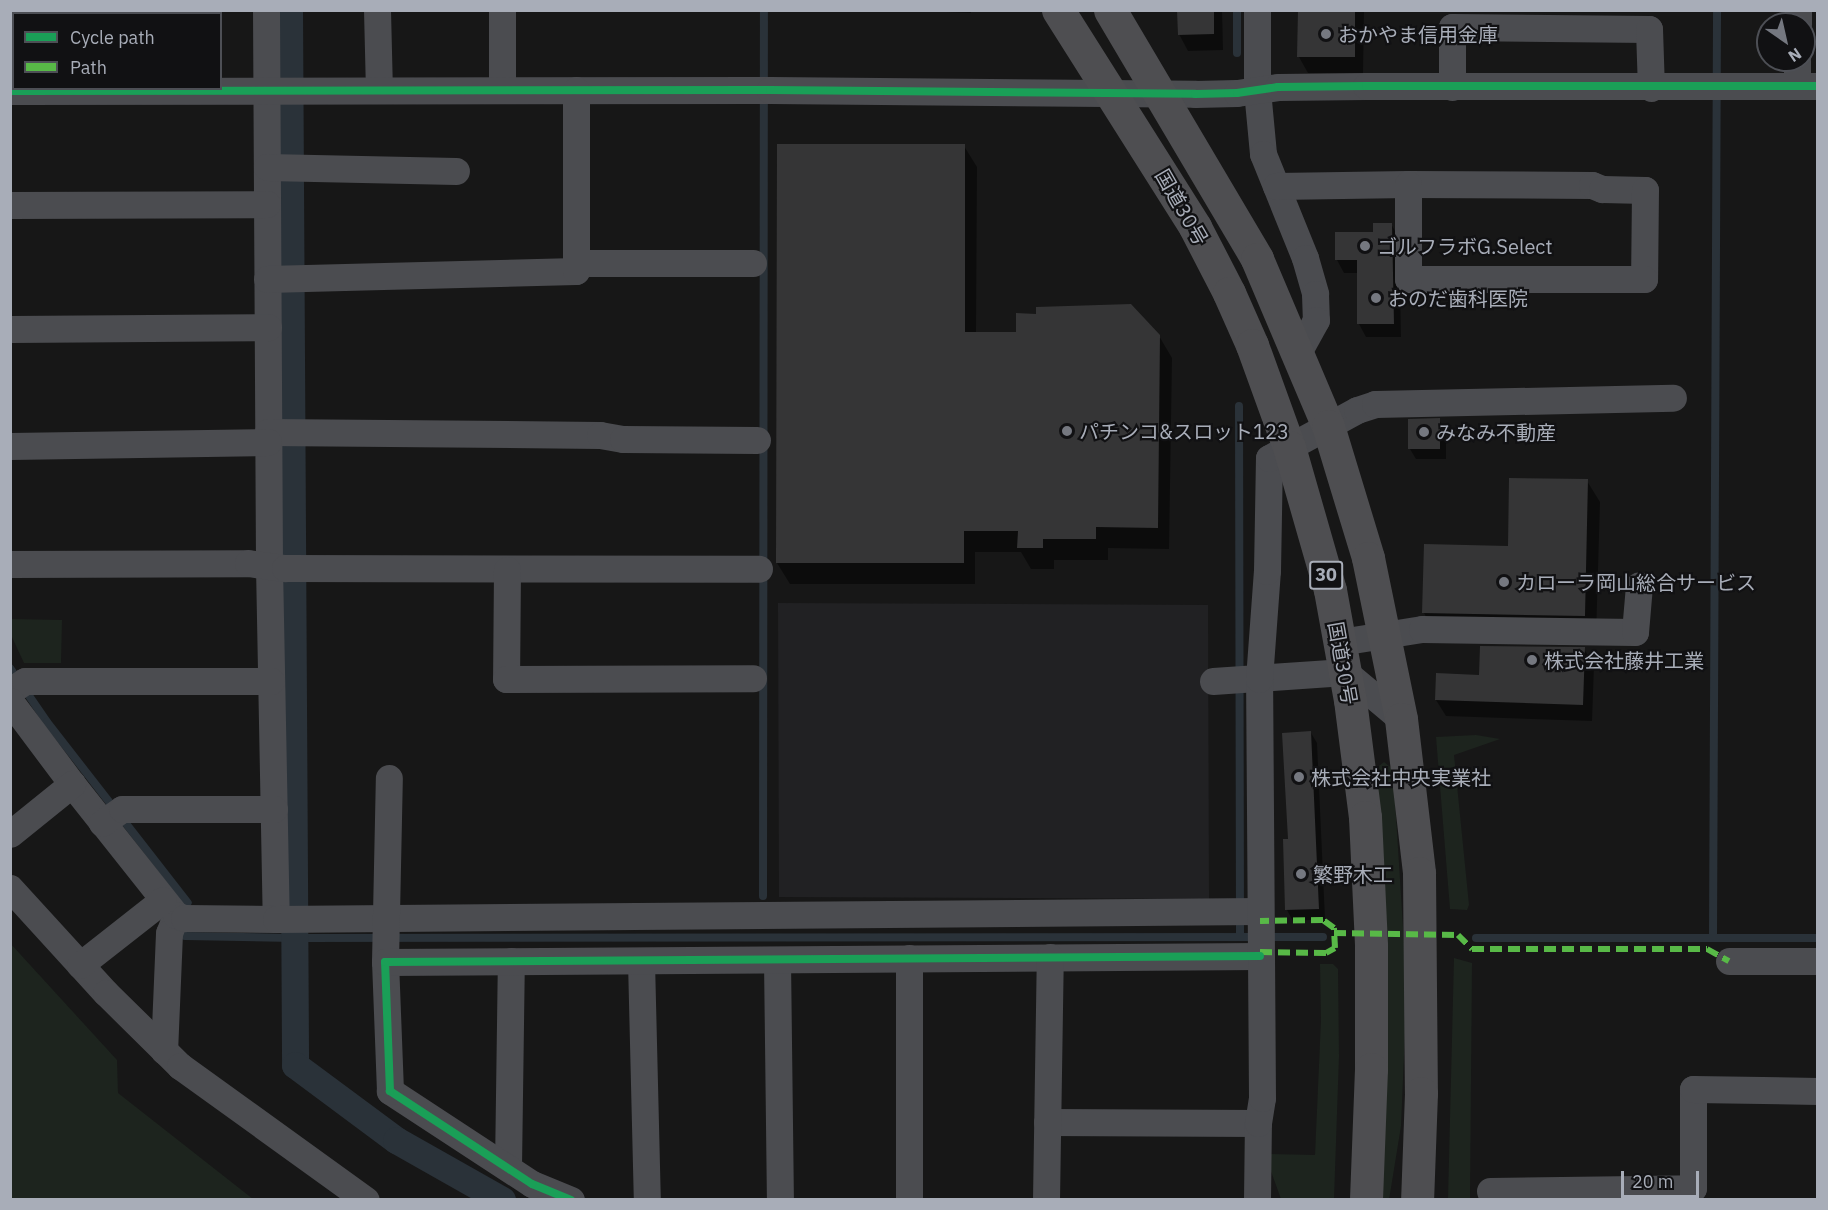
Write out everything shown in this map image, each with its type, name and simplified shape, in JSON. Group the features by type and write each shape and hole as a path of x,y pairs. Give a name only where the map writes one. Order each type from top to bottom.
{"highway":[{"name":"国道30号","path":"1059,10 1195,227 1229,293 1251,345 1310,436 1366,549 1358,646 1371,946 1371,1069 1366,1200"},
{"name":"国道30号","path":"1110,10 1257,259 1298,351 1315,394 1310,436 1330,590 1358,646 1401,719 1419,873 1421,1093 1418,1200"}],"street":[{"path":"266,10 283,90 284,167 267,204 283,278 268,327 279,434 285,567 271,681 274,809 289,918"},
{"path":"377,10 379,90"},
{"path":"502,10 502,90"},
{"path":"1257,10 1257,90 1263,154 1305,258 1315,294 1316,321 1298,351"},
{"path":"1452,87 1452,27 1649,28 1651,88"},
{"path":"10,92 764,90 1226,94 1257,90 1366,86 1717,87 1804,77"},
{"path":"283,278 576,271 576,90"},
{"path":"284,167 456,171"},
{"path":"1276,186 1408,184 1592,185 1602,189 1645,190 1644,279 1408,279 1408,184"},
{"path":"10,205 267,204"},
{"path":"576,263 753,263"},
{"path":"10,329 268,327"},
{"path":"1259,1197 1258,1124 1262,1098 1237,680 1267,571 1269,458 1357,410 1375,404 1673,398"},
{"path":"10,446 279,434 600,435 623,439 757,440"},
{"path":"10,564 248,563 285,567 507,570 759,569"},
{"path":"507,570 506,679 753,678"},
{"path":"1237,680 1422,629 1635,632 1639,585"},
{"path":"1358,646 1401,719"},
{"path":"271,681 16,690 72,784 111,816 170,907 184,918 289,918 384,939 510,962 1050,957 1253,927"},
{"path":"388,778 384,939 390,1091 532,1184 571,1200"},
{"path":"10,834 72,784"},
{"path":"111,816 274,809"},
{"path":"10,888 80,965 164,1051 199,1080 366,1200"},
{"path":"80,965 170,907"},
{"path":"164,1051 170,907"},
{"path":"384,939 1253,927"},
{"path":"1046,1200 1050,957"},
{"path":"909,958 909,1200"},
{"path":"777,960 780,1200"},
{"path":"641,961 646,1200"},
{"path":"1729,961 1818,962"},
{"path":"508,1167 510,962"},
{"path":"1490,1191 1693,1188 1693,1089 1818,1091"},
{"path":"1047,1122 1258,1124"}],"shaded area":[{"path":"778,603 1208,605 1209,899 779,897"},
{"path":"10,619 62,620 61,663 24,663 11,635"},
{"path":"1476,735 1500,739 1454,755 1469,905 1467,910 1450,909 1436,737"},
{"path":"1384,762 1393,769 1404,943 1405,1032 1401,1126 1389,1200 1381,1199 1387,1031 1387,929 1375,769"},
{"path":"10,943 117,1060 118,1093 253,1199 11,1199"},
{"path":"1454,958 1472,963 1470,1199 1448,1199"},
{"path":"1320,964 1333,964 1338,969 1339,1056 1334,1199 1281,1199 1268,1163 1268,1154 1315,1155 1321,1020"}],"building":[{"path":"1177,10 1214,10 1214,34 1178,35"},
{"name":"おかやま信用金庫","path":"1298,10 1355,10 1355,57 1297,57"},
{"path":"777,144 965,144 965,332 1016,332 1016,313 1036,314 1036,307 1131,304 1160,335 1158,528 1096,527 1096,539 1043,539 1043,548 1017,548 1018,531 964,531 964,563 776,563"},
{"path":"1373,223 1392,223 1394,324 1357,324 1357,260 1335,260 1335,232 1373,232"},
{"name":"みなみ不動産","path":"1440,418 1440,449 1408,449 1408,419"},
{"name":"カローラ岡山総合サービス","path":"1509,478 1588,479 1585,616 1422,613 1424,544 1508,546"},
{"name":"株式会社藤井工業","path":"1480,646 1585,647 1583,705 1435,700 1436,673 1479,675"},
{"path":"1311,731 1319,909 1285,910 1283,839 1288,839 1282,733"}],"waterway":[{"path":"289,10 295,1065 396,1140 502,1200"},
{"path":"763,896 764,10"},
{"path":"1237,10 1237,53"},
{"path":"1713,937 1717,10"},
{"path":"1239,406 1240,937"},
{"path":"10,668 47,722 188,903"},
{"path":"185,936 294,938 1323,937"},
{"path":"1476,938 1818,938"}],"marked path":[{"path":"1260,921 1323,920 1334,928 1335,948 1326,953 1260,952"},
{"path":"1334,933 1458,935 1472,949 1707,949 1729,961"}],"cycle path":[{"path":"10,91 770,90 1195,94 1237,93 1278,87 1818,86"},
{"path":"571,1200 532,1184 390,1091 385,962 1260,956"}],"place":[{"name":"おかやま信用金庫","path":"1326,34"},
{"name":"ゴルフラボG.Select","path":"1365,246"},
{"name":"おのだ歯科医院","path":"1376,298"},
{"name":"パチンコ&スロット123","path":"1067,431"},
{"name":"みなみ不動産","path":"1424,432"},
{"name":"カローラ岡山総合サービス","path":"1504,582"},
{"name":"株式会社藤井工業","path":"1532,660"},
{"name":"株式会社中央実業社","path":"1299,777"},
{"name":"繁野木工","path":"1301,874"}]}
